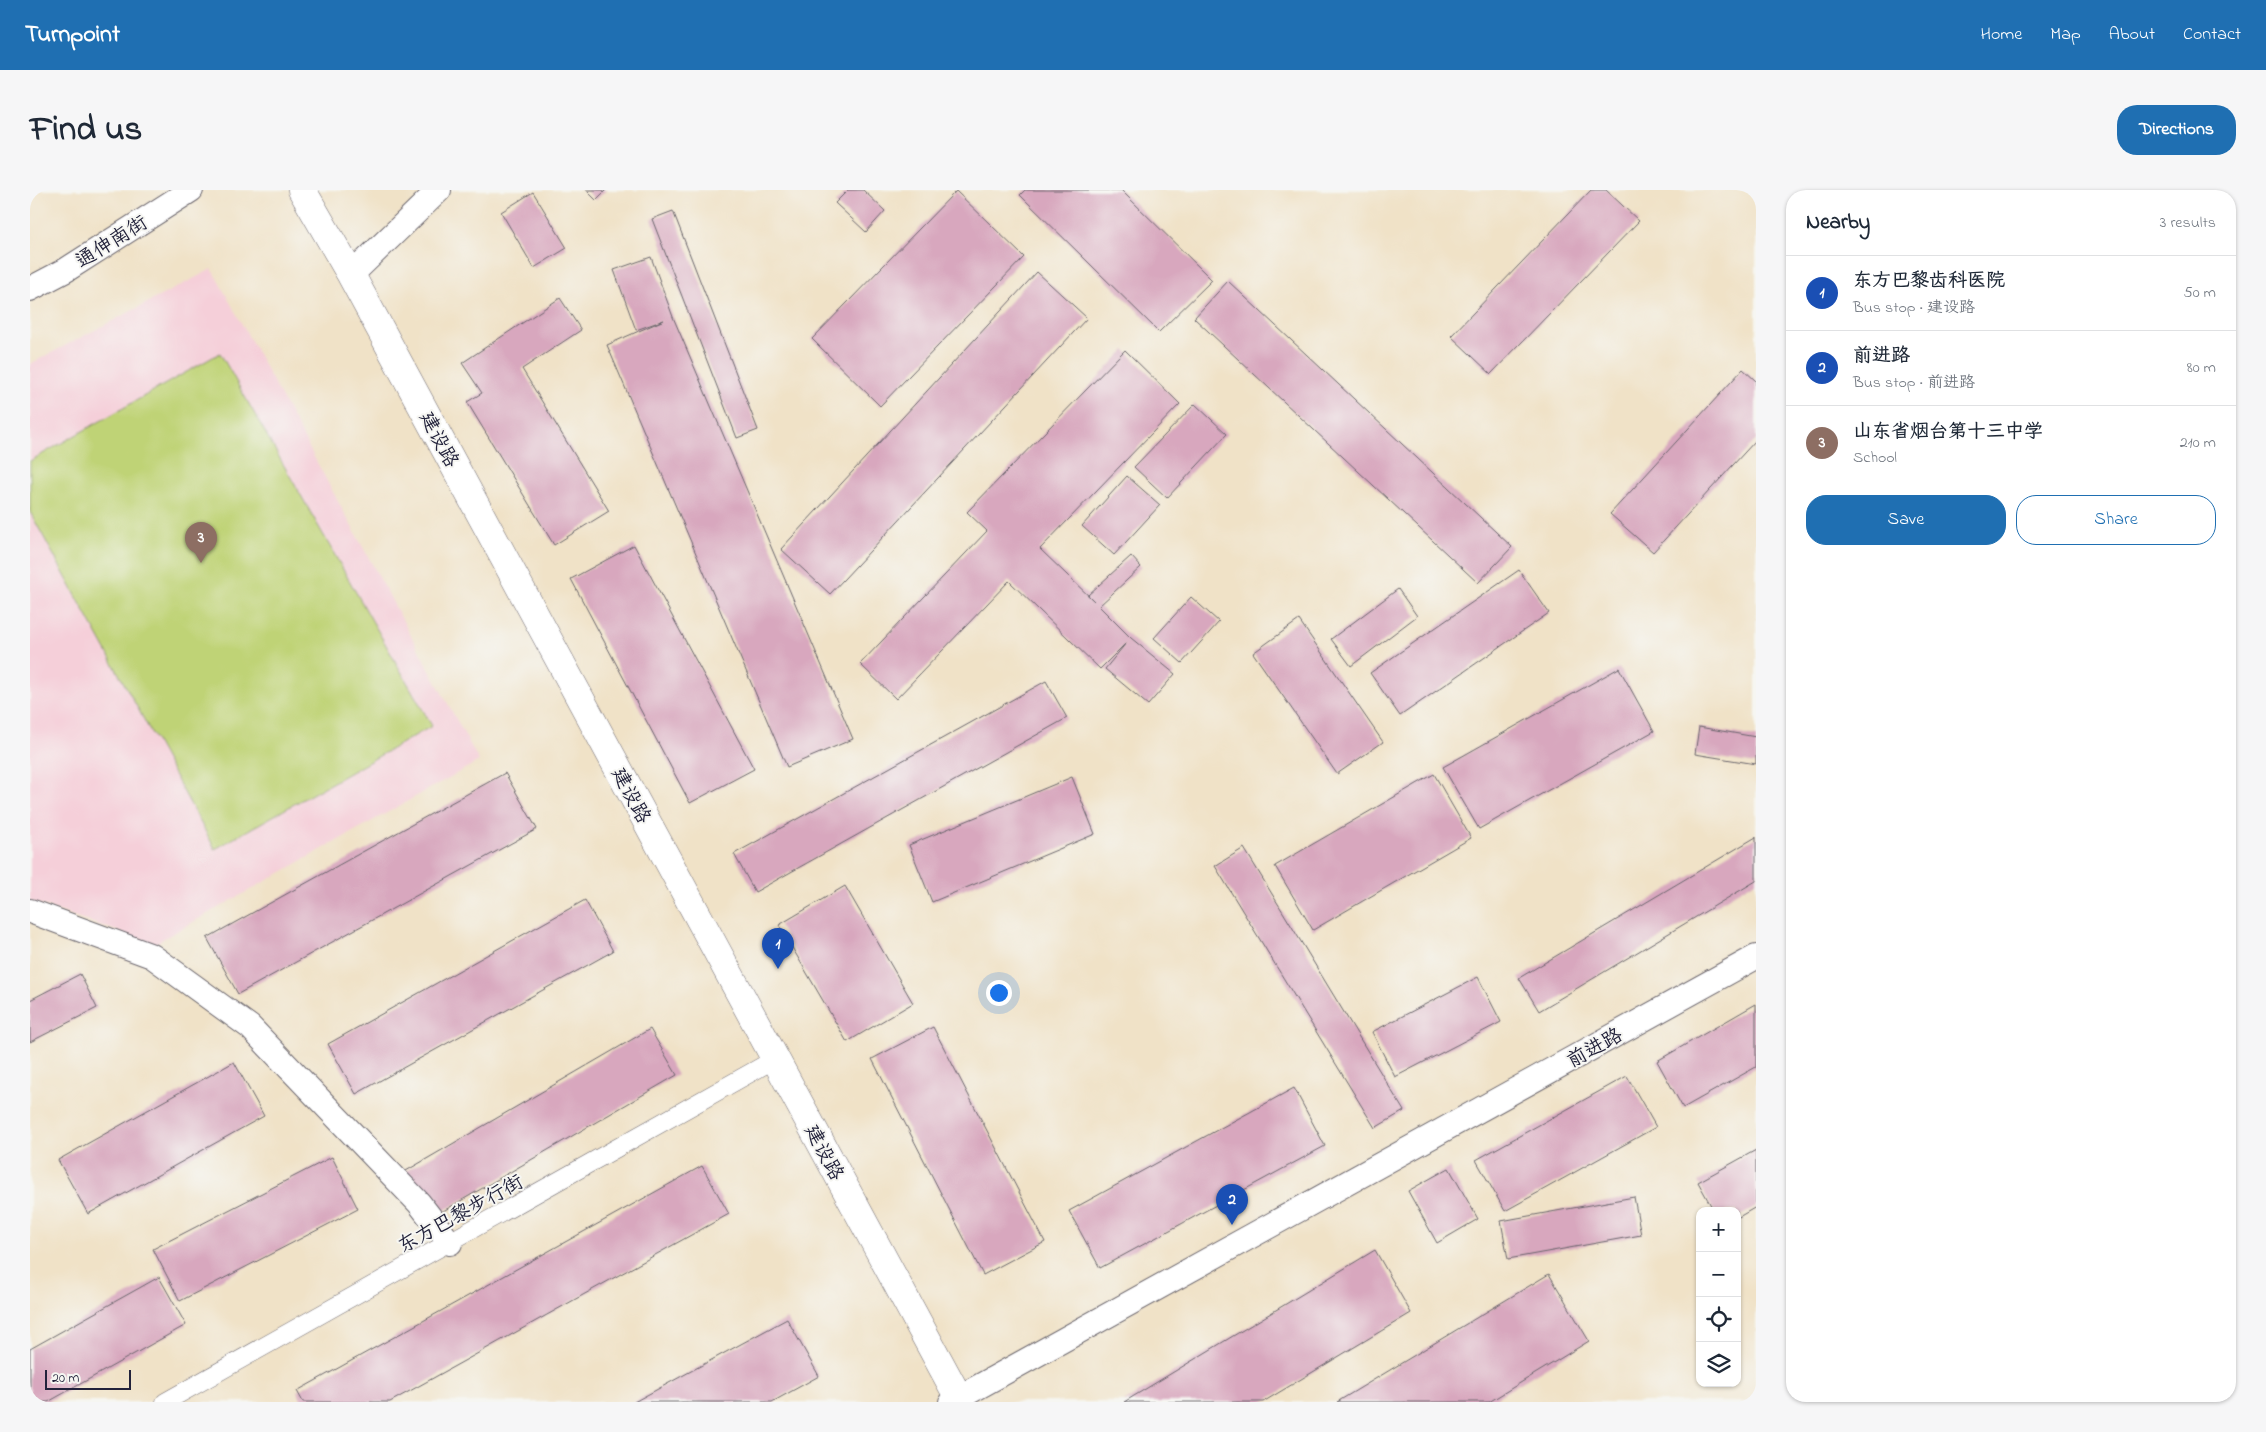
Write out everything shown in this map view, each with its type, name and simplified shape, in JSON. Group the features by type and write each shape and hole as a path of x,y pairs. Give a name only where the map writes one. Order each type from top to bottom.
{"street":[{"name":"通伸南街","path":"30,289 66,270 191,190"},
{"name":"建设路","path":"302,190 351,275 775,1059 952,1401"},
{"path":"351,275 439,190"},
{"path":"30,911 152,956 250,1027 419,1203 450,1243"},
{"name":"前进路","path":"952,1401 1756,957"},
{"name":"东方巴黎步行街","path":"165,1402 775,1059"}],"shaded area":[{"path":"212,269 479,761 154,944 30,901 30,364"}],"green space":[{"path":"220,353 432,726 215,849 30,512 30,461"}],"building":[{"path":"586,190 606,190 596,200"},
{"path":"848,190 863,190 885,211 866,232 835,203"},
{"path":"1025,190 1121,190 1212,280 1159,332 1020,195"},
{"path":"1591,190 1606,190 1639,221 1491,374 1451,336"},
{"path":"956,191 1024,257 880,406 812,339"},
{"path":"533,192 567,248 534,268 501,212"},
{"path":"673,211 758,430 737,438 652,219"},
{"path":"651,257 673,317 853,739 787,767 607,345 664,320 636,330 614,270"},
{"path":"1037,272 1087,318 830,594 781,549"},
{"path":"1228,281 1512,547 1478,583 1194,318"},
{"path":"560,298 581,330 522,369 609,511 554,545 467,402 482,393 462,363"},
{"path":"1125,350 1180,404 1040,549 1094,601 1088,595 1131,556 1141,567 1099,606 1131,638 1175,674 1148,705 1105,669 1127,642 1100,669 1009,581 896,699 860,664 987,531 967,512"},
{"path":"1743,369 1756,381 1756,440 1653,552 1610,514"},
{"path":"1195,404 1227,434 1167,498 1134,467"},
{"path":"1127,476 1160,505 1114,555 1082,526"},
{"path":"634,545 754,769 690,803 571,579"},
{"path":"1519,570 1549,613 1400,716 1370,673"},
{"path":"1398,589 1417,616 1351,666 1331,639"},
{"path":"1191,597 1219,622 1182,663 1154,638"},
{"path":"1299,620 1383,742 1337,774 1253,653"},
{"path":"1619,668 1654,731 1479,829 1443,767"},
{"path":"1046,681 1067,718 755,892 734,854"},
{"path":"1699,727 1756,737 1756,764 1695,754"},
{"path":"505,773 537,829 238,994 207,938"},
{"path":"1434,774 1471,838 1313,930 1275,866"},
{"path":"1072,777 1095,834 932,902 909,845"},
{"path":"1756,837 1756,881 1539,1011 1519,978"},
{"path":"1244,848 1404,1111 1375,1128 1215,866"},
{"path":"845,886 913,1003 847,1042 779,925"},
{"path":"585,900 613,951 356,1094 328,1044"},
{"path":"80,974 97,1008 30,1042 30,1000"},
{"path":"1478,977 1501,1022 1395,1077 1372,1032"},
{"path":"1756,1004 1756,1067 1683,1108 1657,1061"},
{"path":"933,1027 1045,1242 983,1275 872,1059"},
{"path":"650,1029 677,1075 426,1221 399,1175"},
{"path":"234,1062 264,1116 88,1214 58,1160"},
{"path":"1627,1076 1656,1127 1505,1211 1476,1160"},
{"path":"1294,1088 1325,1146 1100,1268 1069,1211"},
{"path":"1756,1150 1756,1207 1741,1216 1741,1207 1712,1207 1698,1182"},
{"path":"332,1157 358,1209 180,1301 153,1249"},
{"path":"702,1166 729,1214 390,1402 303,1402 297,1391"},
{"path":"1449,1168 1478,1219 1437,1243 1408,1191"},
{"path":"1634,1197 1641,1235 1508,1259 1501,1221"},
{"path":"1375,1250 1411,1313 1263,1402 1124,1402"},
{"path":"1549,1274 1589,1341 1489,1402 1337,1402"},
{"path":"159,1277 186,1325 48,1402 30,1402 30,1349"},
{"path":"787,1319 819,1376 772,1402 634,1402"}],"place":[{"name":"山东省烟台第十三中学","path":"201,563"},
{"name":"东方巴黎齿科医院","path":"778,969"},
{"name":"前进路","path":"1232,1225"}]}
